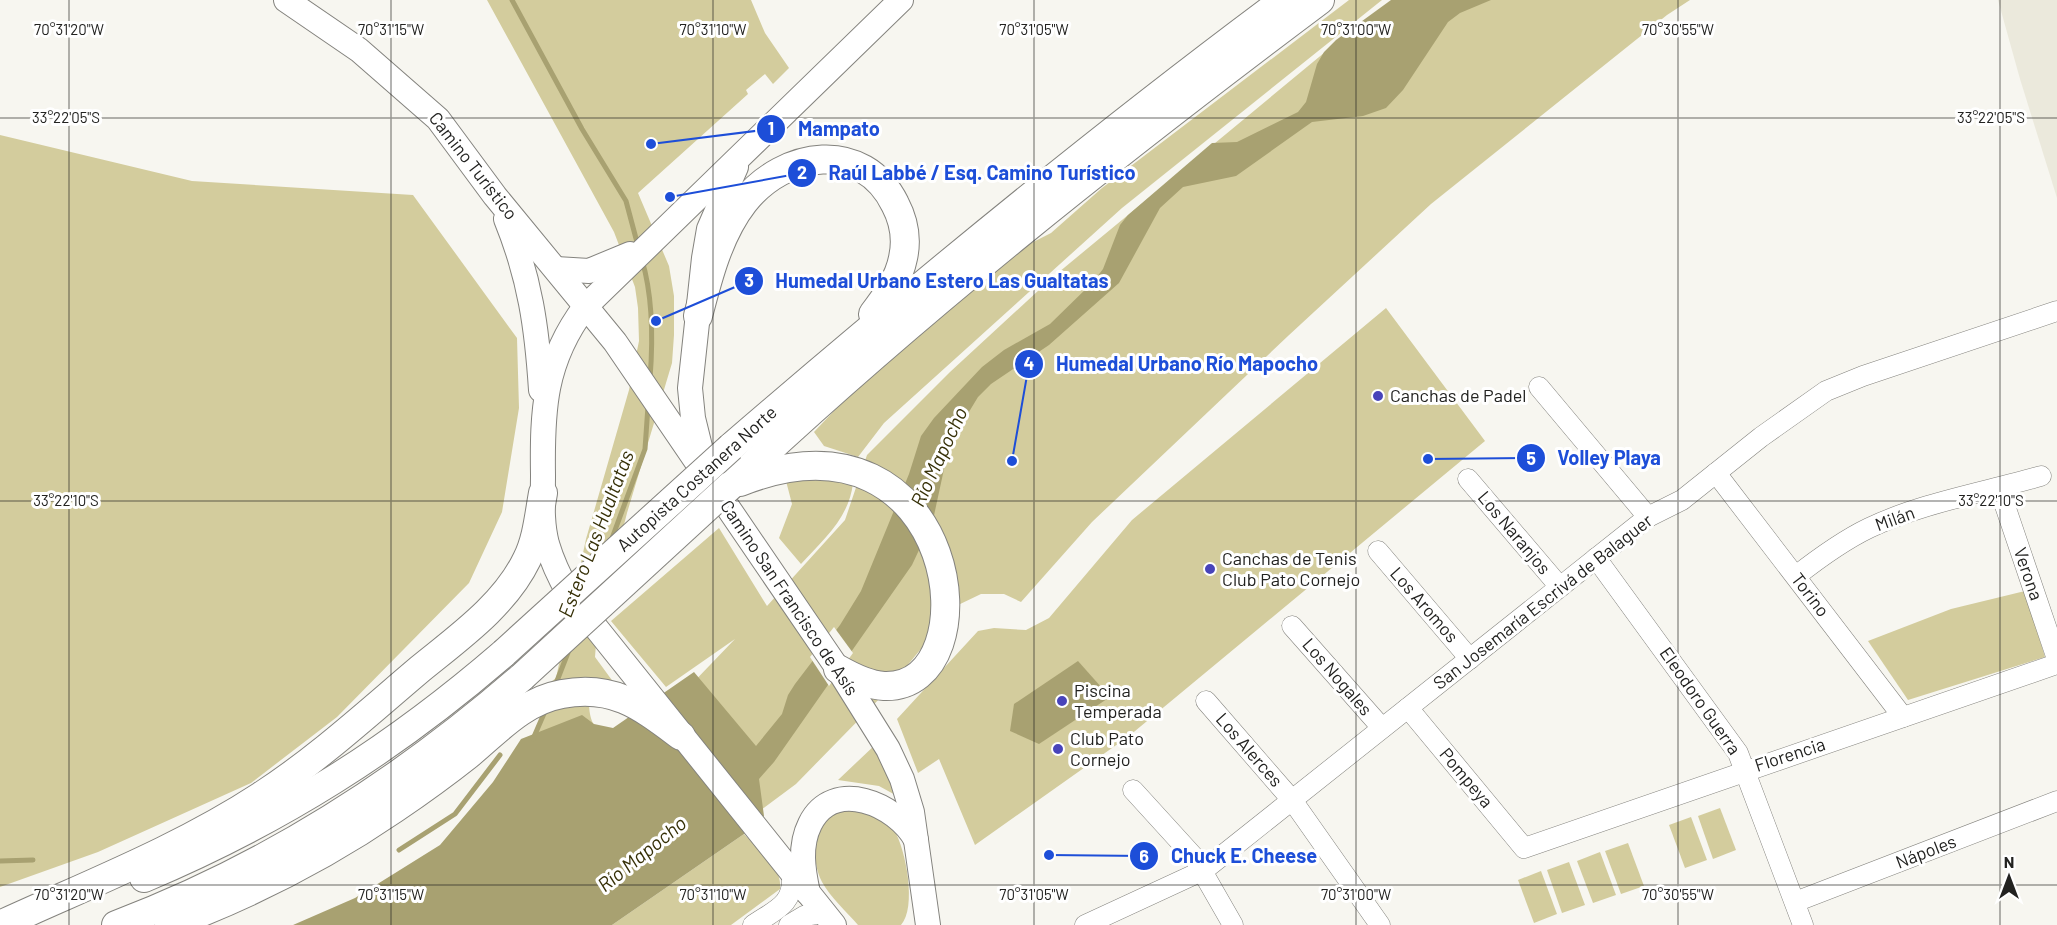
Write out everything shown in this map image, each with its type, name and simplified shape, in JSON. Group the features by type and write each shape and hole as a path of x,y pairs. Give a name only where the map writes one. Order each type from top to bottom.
{"highway":[{"name":"Autopista Costanera Norte","path":"116,925 214,885 329,821 437,748 522,677 721,485 741,456 849,345 1091,147 1284,0"},
{"name":"Autopista Costanera Norte","path":"8,925 142,879 266,821 389,745 504,653 741,456 928,309 1057,201 1320,0"},
{"path":"698,316 725,232 753,191 774,174 791,165 811,160 841,161 869,174 886,189 899,211 905,238 903,260 896,278 879,307 849,345"},
{"path":"721,485 792,467 837,465 853,470 885,486 909,506 923,525 937,552 945,588 944,619 934,655 917,676 895,685 875,685 838,669"},
{"path":"0,925 215,823 276,786 327,749 448,646 507,590 519,573 533,545 543,493"},
{"path":"169,925 253,890 332,849 431,783 504,723 545,698 593,691 622,697 651,714 681,736"}],"main road":[{"name":"Camino Turístico","path":"286,0 359,50 426,107 463,149 495,196 585,307"},
{"path":"542,414 560,350 567,334 612,272 645,246 901,0"},
{"path":"721,485 696,434 691,402 698,316 709,229 742,154"},
{"path":"495,196 513,237 533,301 542,414 543,493 547,544 560,576 582,612 829,919"},
{"path":"556,269 612,272"},
{"name":"Camino San Francisco de Asís","path":"585,307 615,342 683,443 721,485 772,573 838,669 888,749 902,779 918,845 928,925"},
{"path":"808,895 803,858 806,834 816,814 832,802 855,799 877,804 897,816 918,845"},
{"path":"912,925 921,907 923,894"}],"street":[{"name":"San Josemaría Escrivá de Balaguer","path":"1085,925 1204,870 1648,517 1682,500 1826,391 1863,376 2057,311"},
{"path":"1539,387 1648,517"},
{"name":"Torino","path":"1716,473 1903,717"},
{"name":"Milán","path":"1796,576 1832,549 1871,527 1912,512 2041,476"},
{"name":"Los Naranjos","path":"1468,479 1560,587"},
{"name":"Verona","path":"2000,488 2057,659"},
{"name":"Los Aromos","path":"1378,551 1470,658"},
{"name":"Eleodoro Guerra","path":"1596,558 1732,743 1746,770 1803,925"},
{"name":"Los Nogales","path":"1292,626 1382,728"},
{"name":"Florencia","path":"1524,848 2057,664"},
{"name":"Los Alerces","path":"1206,701 1292,800 1380,925"},
{"name":"Pompeya","path":"1408,708 1524,848"},
{"path":"1133,790 1204,870 1233,925"},
{"name":"Nápoles","path":"1795,902 2057,801"},
{"path":"753,925 785,903 790,896 792,875"},
{"path":"789,925 804,916 829,919"}],"shaded area":[{"path":"487,0 751,0 765,33 789,68 773,84 765,74 746,90 748,94 638,193 669,266 674,296 674,335 672,363 627,513 597,631 595,657 614,683 589,705 594,724 609,737 685,691 735,639 666,687 611,621 719,528 767,606 845,520 867,455 950,372 1053,277 1359,24 1393,0 1690,0 1667,15 1431,204 1092,522 1021,602 1004,594 981,594 956,606 884,694 796,784 733,831 313,925 458,838 532,748 553,691 538,692 556,678 586,539 629,390 639,341 635,287 614,232"},
{"path":"1349,0 1382,0 1122,208 884,423 858,457 824,446 814,432 864,379 1004,257 1051,233 1102,188"},
{"path":"1998,0 2057,0 2057,198 2020,79"},
{"path":"0,135 192,181 413,195 517,338 519,408 502,512 469,583 337,717 251,783 98,852 0,887"},
{"name":"Canchas de Tenis Club Pato Cornejo","path":"1386,308 1485,441 1129,736 975,845 939,759 918,773 897,719 978,631 994,628 1026,630 1049,618 1132,520"},
{"path":"806,478 853,483 851,496 841,517 827,537 801,564 779,538 792,504 786,481"},
{"path":"2025,591 2045,657 1908,700 1868,641 1951,609"},
{"path":"876,744 899,797 879,786 838,780"},
{"path":"1720,808 1736,850 1713,859 1698,816"},
{"path":"863,809 892,827 902,850 909,892 906,917 901,925 858,925 829,893 818,873 815,854 818,835 822,827 835,814"},
{"path":"1691,817 1707,860 1685,868 1669,825"},
{"path":"744,834 773,866 780,881 780,889 731,925 612,925"},
{"path":"1628,843 1644,886 1621,894 1605,851"},
{"path":"1600,852 1616,895 1593,903 1577,861"},
{"path":"1569,862 1585,905 1562,913 1547,870"},
{"path":"1541,871 1557,914 1534,923 1518,880"}],"water":[{"name":"Río Mapocho","path":"1391,0 1491,0 1460,13 1448,22 1403,90 1386,108 1363,116 1312,122 1236,176 1183,187 1160,208 1119,283 1049,345 991,384 978,397 958,430 946,460 933,520 912,565 774,762 759,779 764,816 744,834 612,925 293,925 355,898 440,845 493,782 521,739 582,715 594,724 613,728 694,672 756,746 782,714 788,695 795,684 840,625 861,591 909,474 921,436 934,418 982,367 1004,350 1050,324 1093,282 1103,269 1120,225 1128,215 1212,143 1237,142 1298,112 1306,102 1317,64 1324,52 1336,40"},
{"name":"Piscina Temperada","path":"1078,661 1110,697 1039,744 1010,731 1014,704"}],"pier":[{"path":"834,627 853,653 829,686 810,657"}],"waterway":[{"name":"Estero Las Hualtatas","path":"512,0 582,129 626,201 638,246"},
{"name":"Estero Las Hualtatas","path":"642,260 646,274 651,319 650,379"},
{"name":"Estero Las Hualtatas","path":"611,541 645,449 648,406"},
{"name":"Estero Las Hualtatas","path":"555,686 569,650"},
{"name":"Estero Las Hualtatas","path":"533,739 546,709"},
{"path":"399,850 455,814 500,755"},
{"path":"0,861 33,860"}],"place":[{"name":"Mampato","path":"651,144"},
{"name":"Raúl Labbé / Esq. Camino Turístico","path":"670,197"},
{"name":"Humedal Urbano Estero Las Gualtatas","path":"656,321"},
{"name":"Canchas de Padel","path":"1378,396"},
{"name":"Volley Playa","path":"1428,459"},
{"name":"Humedal Urbano Río Mapocho","path":"1012,461"},
{"name":"Canchas de Tenis Club Pato Cornejo","path":"1210,569"},
{"name":"Piscina Temperada","path":"1062,701"},
{"name":"Club Pato Cornejo","path":"1058,749"},
{"name":"Chuck E. Cheese","path":"1049,855"}]}
